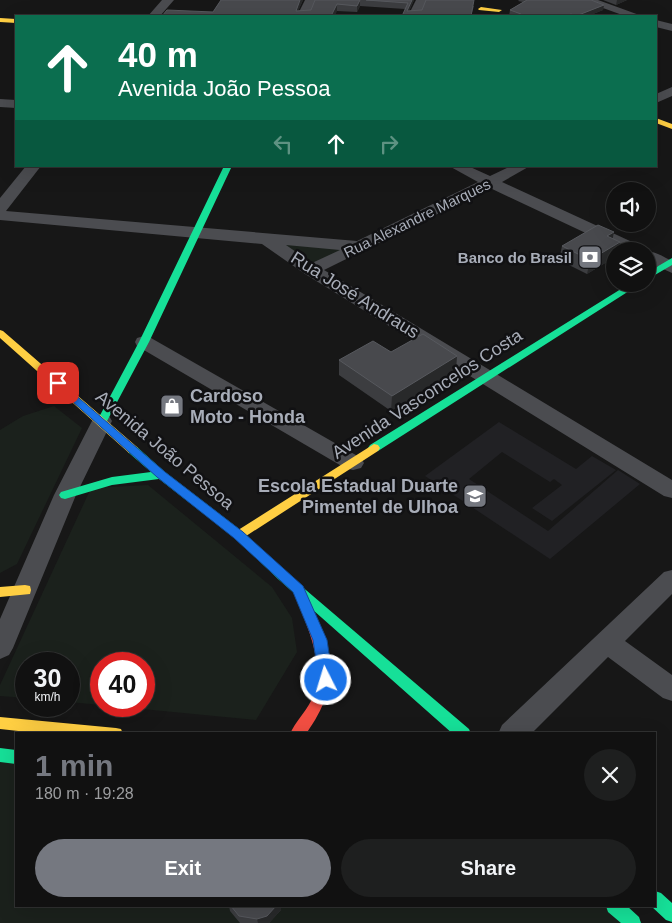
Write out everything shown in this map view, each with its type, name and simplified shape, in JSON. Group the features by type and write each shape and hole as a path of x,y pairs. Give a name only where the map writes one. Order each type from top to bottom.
{"street":[{"path":"155,15 168,0"},
{"path":"304,15 311,0"},
{"path":"414,15 422,0"},
{"path":"587,0 633,15"},
{"path":"603,15 630,3"},
{"path":"481,8 499,9"},
{"path":"0,20 15,21"},
{"path":"657,23 672,28"},
{"path":"657,98 672,91"},
{"path":"0,103 15,104"},
{"path":"657,120 672,127"},
{"path":"0,208 33,167"},
{"path":"0,648 65,495 102,420 144,342 228,167"},
{"path":"458,167 618,242"},
{"name":"Rua Alexandre Marques","path":"311,270 521,167"},
{"path":"0,215 195,234 358,246"},
{"name":"Rua José Andraus","path":"266,239 311,270 672,490"},
{"path":"656,259 670,264"},
{"path":"656,272 670,264"},
{"name":"Avenida Vasconcelos Costa","path":"238,535 486,376 622,292"},
{"name":"Avenida João Pessoa","path":"0,333 102,420 161,475 238,535 462,732"},
{"path":"144,342 353,463"},
{"path":"65,495 114,479 161,475"},
{"path":"514,732 672,579"},
{"path":"298,589 320,640 326,680 322,698 308,723 299,732"},
{"path":"0,592 25,590"},
{"path":"607,642 672,690"},
{"path":"5,723 96,732"},
{"path":"0,755 15,757"},
{"path":"656,900 672,914"},
{"path":"615,907 633,923"}],"shaded area":[{"path":"278,241 349,247 308,267"},
{"path":"54,406 82,428 17,564 0,573 0,430 23,416"},
{"name":"Escola Estadual Duarte Pimentel de Ulhoa","path":"499,422 576,469 592,456 616,470 552,521 532,508 562,485 554,479 550,482 502,452 469,479 548,531 618,470 640,484 550,559 425,476"},
{"path":"148,485 272,587 292,618 297,652 256,720 155,710 155,652 90,652 90,704 80,703 80,652 15,652 91,488"},
{"path":"15,653 15,697 0,696 0,685"},
{"path":"0,753 15,755 15,907 615,907 633,923 0,923"}],"building":[{"path":"221,0 300,0 296,11 311,10 315,0 360,0 357,6 337,4 332,15 163,15 167,10 213,12"},
{"path":"366,0 412,0 407,11 422,10 426,0 474,0 471,15 402,15 408,3"},
{"path":"527,0 591,0 604,5 579,15 520,15 521,14 510,10"},
{"path":"598,225 606,228 606,232 614,232 607,236 620,242 606,242 606,250 590,260 562,246"},
{"path":"423,334 457,356 392,396 339,360 373,341 391,352"},
{"path":"232,907 275,907 267,916 257,919 239,916"}],"traffic: fast":[{"path":"102,421 144,342 228,167"},
{"path":"656,271 672,261"},
{"path":"374,448 622,292"},
{"path":"133,450 161,475 239,535 282,576 462,732"},
{"path":"65,495 112,481 161,475"},
{"path":"0,755 15,757"},
{"path":"656,900 672,914"},
{"path":"615,907 633,923"}],"traffic: slow":[{"path":"481,9 499,10"},
{"path":"0,20 15,21"},
{"path":"657,120 672,127"},
{"path":"0,333 133,450"},
{"path":"239,535 374,448"},
{"path":"0,592 25,590"},
{"path":"0,723 95,732"}],"traffic: jam":[{"path":"298,732 319,699 324,667 316,634 301,596"}],"place":[{"name":"Banco do Brasil","path":"590,257"},
{"name":"Cardoso Moto - Honda","path":"172,406"},
{"name":"Escola Estadual Duarte Pimentel de Ulhoa","path":"475,496"}],"route":[{"path":"58,383 102,420 161,475 206,508 298,589 320,640 326,680"}]}
